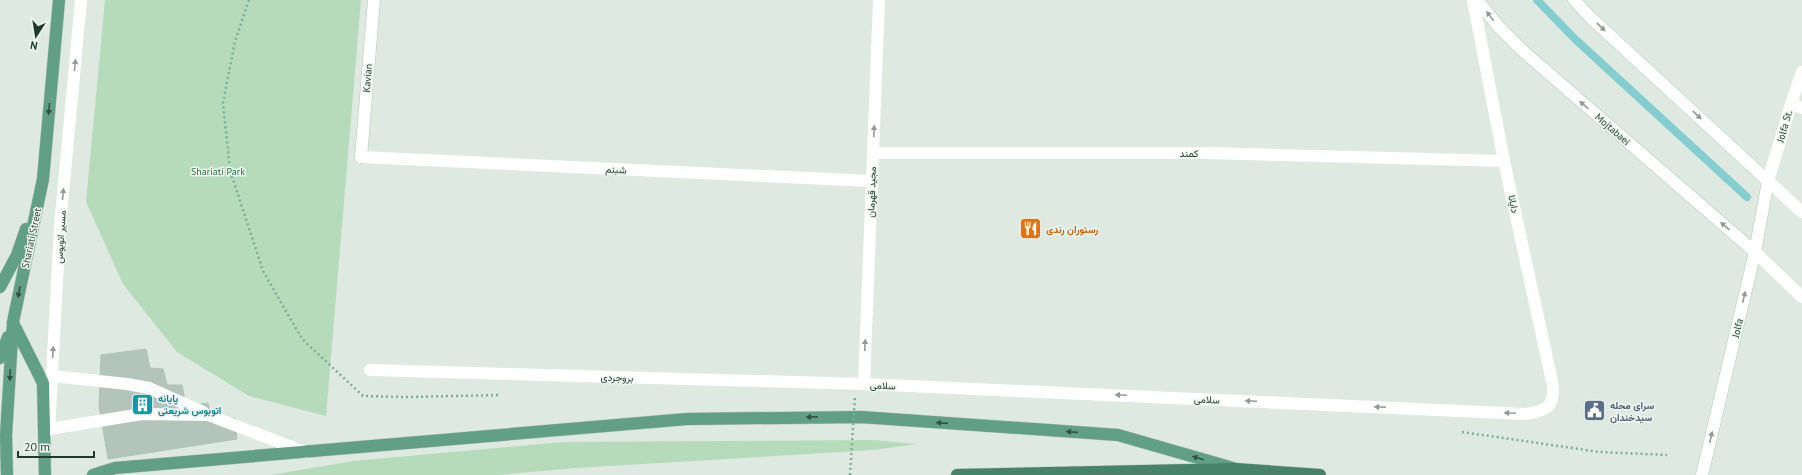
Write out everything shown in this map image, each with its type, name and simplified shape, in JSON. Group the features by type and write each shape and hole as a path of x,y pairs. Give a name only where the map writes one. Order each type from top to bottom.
{"highway":[{"path":"957,475 1236,469 1320,475"}],"main road":[{"name":"Shariati Street","path":"7,475 6,435 12,322 43,179 58,0"},
{"path":"0,287 17,255 43,179"},
{"path":"0,358 12,322"},
{"path":"12,322 42,383 46,475"},
{"path":"93,475 115,468 687,419 861,417 1118,435 1236,469"}],"street":[{"name":"مسیر اتوبوس","path":"46,475 60,226 81,0"},
{"name":"Kavian","path":"361,157 374,0"},
{"name":"مجید قهرمان","path":"864,384 879,0"},
{"name":"دایانا","path":"1473,0 1504,161 1553,386 1554,398 1548,407"},
{"name":"Mojtabaei","path":"1477,0 1499,27 1523,51 1754,252 1802,297"},
{"path":"1574,0 1590,17 1802,212"},
{"name":"Jolfa St.","path":"1768,181 1796,106 1802,72"},
{"name":"کمند","path":"873,153 1207,153 1504,161"},
{"name":"شبنم","path":"361,157 872,181"},
{"name":"Jolfa","path":"1702,475 1754,252 1768,181"},
{"name":"بروجردی","path":"370,370 864,384"},
{"path":"52,376 127,384 149,388 208,415 305,452"},
{"name":"سلامی","path":"864,384 1527,414 1538,412 1548,407"},
{"path":"49,429 142,414 208,415"}],"path":[{"path":"249,0 235,41 224,102 230,170 263,271 302,339 363,396 406,397 508,395"},
{"path":"847,396 863,396"},
{"path":"850,475 855,396"},
{"path":"1461,432 1600,452 1667,455"}],"green space":[{"name":"Shariati Park","path":"105,0 361,0 326,416 249,396 177,352 123,284 86,202"},
{"path":"873,440 917,444 873,450 577,468 498,475 271,475 353,461 563,442"}],"building":[{"name":"پایانه اتوبوس شریعتی","path":"146,349 150,368 163,369 167,385 182,385 186,406 208,403 212,422 235,418 237,439 108,459 99,406 101,355"}],"waterway":[{"path":"1537,0 1575,39 1747,197"}],"place":[{"name":"رستوران رندی","path":"1031,229"},
{"name":"پایانه اتوبوس شریعتی","path":"142,404"},
{"name":"سرای محله سیدخندان","path":"1594,411"}]}
